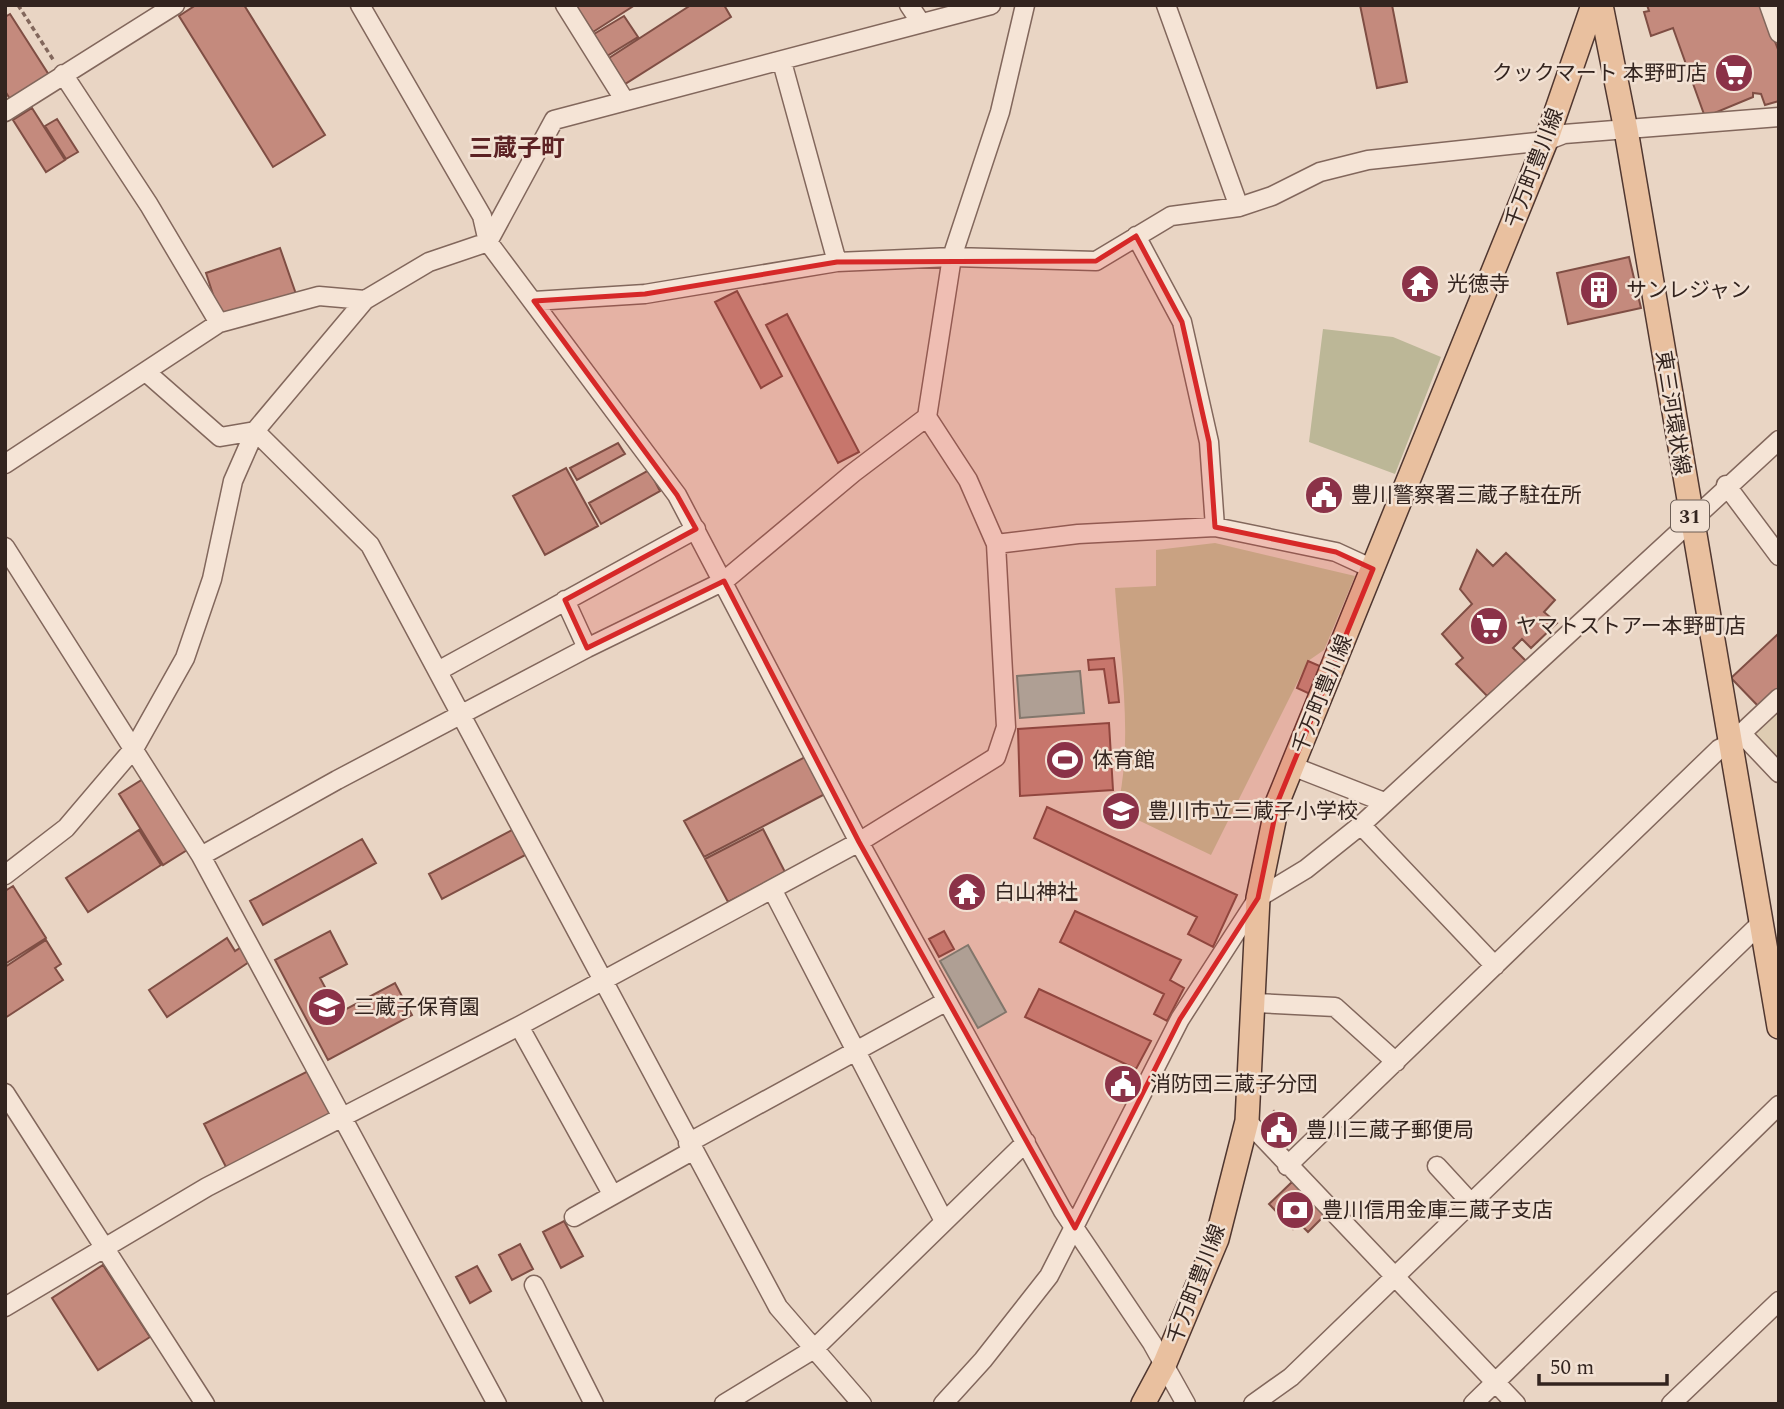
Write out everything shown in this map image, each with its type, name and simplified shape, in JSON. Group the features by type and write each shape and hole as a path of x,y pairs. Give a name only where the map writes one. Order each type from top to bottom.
{"main road":[{"name":"千万町豊川線","path":"1143,1404 1164,1363 1217,1239 1247,1121 1255,1003 1258,898 1269,831 1292,766 1546,141 1593,5"},
{"name":"東三河環状線","path":"1601,5 1626,130 1690,521 1736,738 1761,923 1779,1027"}],"street":[{"path":"5,112 175,5"},
{"path":"360,5 482,216 488,242 677,495 859,842 947,1001 1075,1228 1164,1363 1186,1404"},
{"path":"565,5 625,101"},
{"path":"909,5 921,23"},
{"path":"5,875 66,828 135,747 185,658 212,579 233,481 255,431 365,300 429,262 488,242 554,120 991,5"},
{"path":"5,1307 207,1186 519,1026 859,842 996,757 1006,727 996,544 968,480 927,417 952,257 1000,112 1025,5"},
{"path":"1166,5 1239,207"},
{"path":"1769,5 1779,33"},
{"path":"782,62 837,262"},
{"path":"63,74 149,205 219,323"},
{"path":"534,301 645,294 837,262 952,257 1096,261 1171,216 1239,207 1272,196 1320,172 1368,160 1546,141 1564,134 1779,117"},
{"path":"1136,236 1182,323 1209,442 1216,527"},
{"path":"5,464 219,323 319,296 365,300"},
{"path":"146,372 220,437 255,431"},
{"path":"201,856 587,648 724,581 853,473 927,417"},
{"path":"255,431 370,545 601,982 778,1307 862,1404"},
{"path":"943,1404 983,1360 1049,1276 1180,1019 1258,898 1306,869 1361,825 1726,485 1779,440"},
{"path":"1726,485 1779,555"},
{"path":"996,544 1078,534 1216,527 1336,552 1373,569"},
{"path":"438,671 696,529"},
{"path":"5,547 135,747 201,856 497,1404"},
{"path":"565,600 587,648"},
{"path":"1287,1166 1719,749 1736,738 1779,698"},
{"path":"1736,738 1779,773"},
{"path":"1292,766 1384,802"},
{"path":"1361,825 1495,966"},
{"path":"772,890 944,1221"},
{"path":"1254,1404 1291,1377 1761,923"},
{"path":"575,1216 855,1051 947,1001"},
{"path":"1255,1003 1335,1007 1396,1062"},
{"path":"519,1026 612,1194"},
{"path":"5,1093 205,1404"},
{"path":"1473,1404 1779,1105"},
{"path":"1247,1121 1516,1404"},
{"path":"724,1404 814,1349 1026,1142"},
{"path":"1437,1166 1472,1204"},
{"path":"534,1284 594,1404"},
{"path":"1671,1404 1779,1301"}],"path":[{"path":"18,5 63,74"}],"highlighted area":[{"path":"1136,236 1182,322 1209,442 1215,527 1336,552 1373,569 1278,801 1258,898 1180,1019 1075,1228 859,842 724,581 587,648 565,600 696,529 677,495 534,301 645,294 837,262 1096,261"}],"shaded area":[{"path":"1323,329 1393,337 1441,357 1395,474 1309,442"},
{"path":"1215,543 1355,576 1324,650 1308,661 1211,855 1117,810 1125,755 1125,728 1115,588 1156,586 1156,550"},
{"path":"1080,671 1084,713 1020,718 1017,676"},
{"path":"1779,706 1779,766 1748,734"},
{"path":"968,945 1006,1012 978,1028 940,961"}],"building":[{"path":"196,5 244,5 325,135 273,167 179,16"},
{"path":"575,5 635,5 593,32"},
{"path":"691,5 724,5 731,17 625,84 609,58"},
{"path":"1360,5 1392,5 1407,82 1377,88"},
{"name":"クックマート 本野町店","path":"1647,5 1761,5 1779,52 1779,101 1765,105 1761,94 1753,93 1753,97 1705,117 1673,28 1651,36 1644,12 1649,11"},
{"path":"10,14 49,75 10,99 5,91 5,17"},
{"path":"624,16 638,37 607,56 594,34"},
{"path":"32,108 65,160 46,172 13,120"},
{"path":"57,119 78,152 66,159 45,126"},
{"path":"280,248 296,294 221,319 206,273"},
{"name":"サンレジャン","path":"1629,257 1641,308 1568,324 1557,273"},
{"path":"737,291 782,376 761,388 715,302"},
{"path":"787,314 859,452 838,463 766,325"},
{"path":"618,443 625,454 577,480 570,468"},
{"path":"566,468 598,526 545,555 513,496"},
{"path":"649,470 660,491 601,524 589,503"},
{"path":"1477,550 1493,566 1506,553 1555,600 1544,612 1557,623 1531,648 1522,639 1513,648 1527,662 1487,696 1456,664 1463,658 1442,634 1472,604 1460,589"},
{"path":"1779,633 1779,693 1761,709 1731,678"},
{"path":"1114,658 1119,702 1109,703 1104,669 1089,670 1088,660"},
{"path":"1308,661 1322,667 1310,694 1297,688"},
{"name":"体育館","path":"1109,723 1113,790 1020,796 1018,729"},
{"path":"805,757 825,794 704,857 684,821"},
{"path":"148,776 192,847 163,865 119,794"},
{"path":"1047,807 1237,895 1213,947 1188,934 1197,917 1034,838"},
{"path":"516,828 529,853 442,899 429,874"},
{"path":"763,829 785,872 728,902 705,859"},
{"path":"139,830 161,865 88,912 66,878"},
{"path":"362,839 376,863 263,925 250,901"},
{"path":"13,886 46,938 5,964 5,891"},
{"path":"1075,911 1181,960 1170,980 1184,988 1167,1021 1154,1014 1164,994 1060,942"},
{"path":"330,931 347,964 320,978 339,1013 395,983 412,1015 328,1060 275,960"},
{"path":"944,931 954,949 939,957 929,939"},
{"path":"227,938 235,951 243,946 252,960 167,1017 149,990"},
{"path":"46,940 61,964 55,968 63,980 5,1018 5,967"},
{"path":"1039,989 1151,1041 1136,1069 1025,1017"},
{"path":"314,1068 337,1112 227,1169 204,1124"},
{"path":"1118,1074 1134,1082 1129,1095 1111,1087"},
{"path":"1274,1111 1297,1135 1286,1146 1263,1122"},
{"path":"1292,1182 1325,1215 1308,1232 1299,1223 1293,1229 1269,1204"},
{"path":"564,1221 583,1256 561,1268 543,1232"},
{"path":"520,1244 533,1269 512,1280 499,1255"},
{"path":"103,1265 150,1337 98,1370 52,1298"},
{"path":"477,1266 491,1291 470,1303 456,1277"}],"place":[{"name":"クックマート 本野町店","path":"1734,73"},
{"name":"光徳寺","path":"1420,284"},
{"name":"サンレジャン","path":"1599,290"},
{"name":"豊川警察署三蔵子駐在所","path":"1324,495"},
{"name":"ヤマトストアー本野町店","path":"1489,626"},
{"name":"体育館","path":"1065,760"},
{"name":"豊川市立三蔵子小学校","path":"1121,811"},
{"name":"白山神社","path":"967,892"},
{"name":"三蔵子保育園","path":"327,1007"},
{"name":"消防団三蔵子分団","path":"1123,1084"},
{"name":"豊川三蔵子郵便局","path":"1279,1130"},
{"name":"豊川信用金庫三蔵子支店","path":"1295,1210"}],"district":[{"name":"三蔵子町","path":"517,148"}]}
